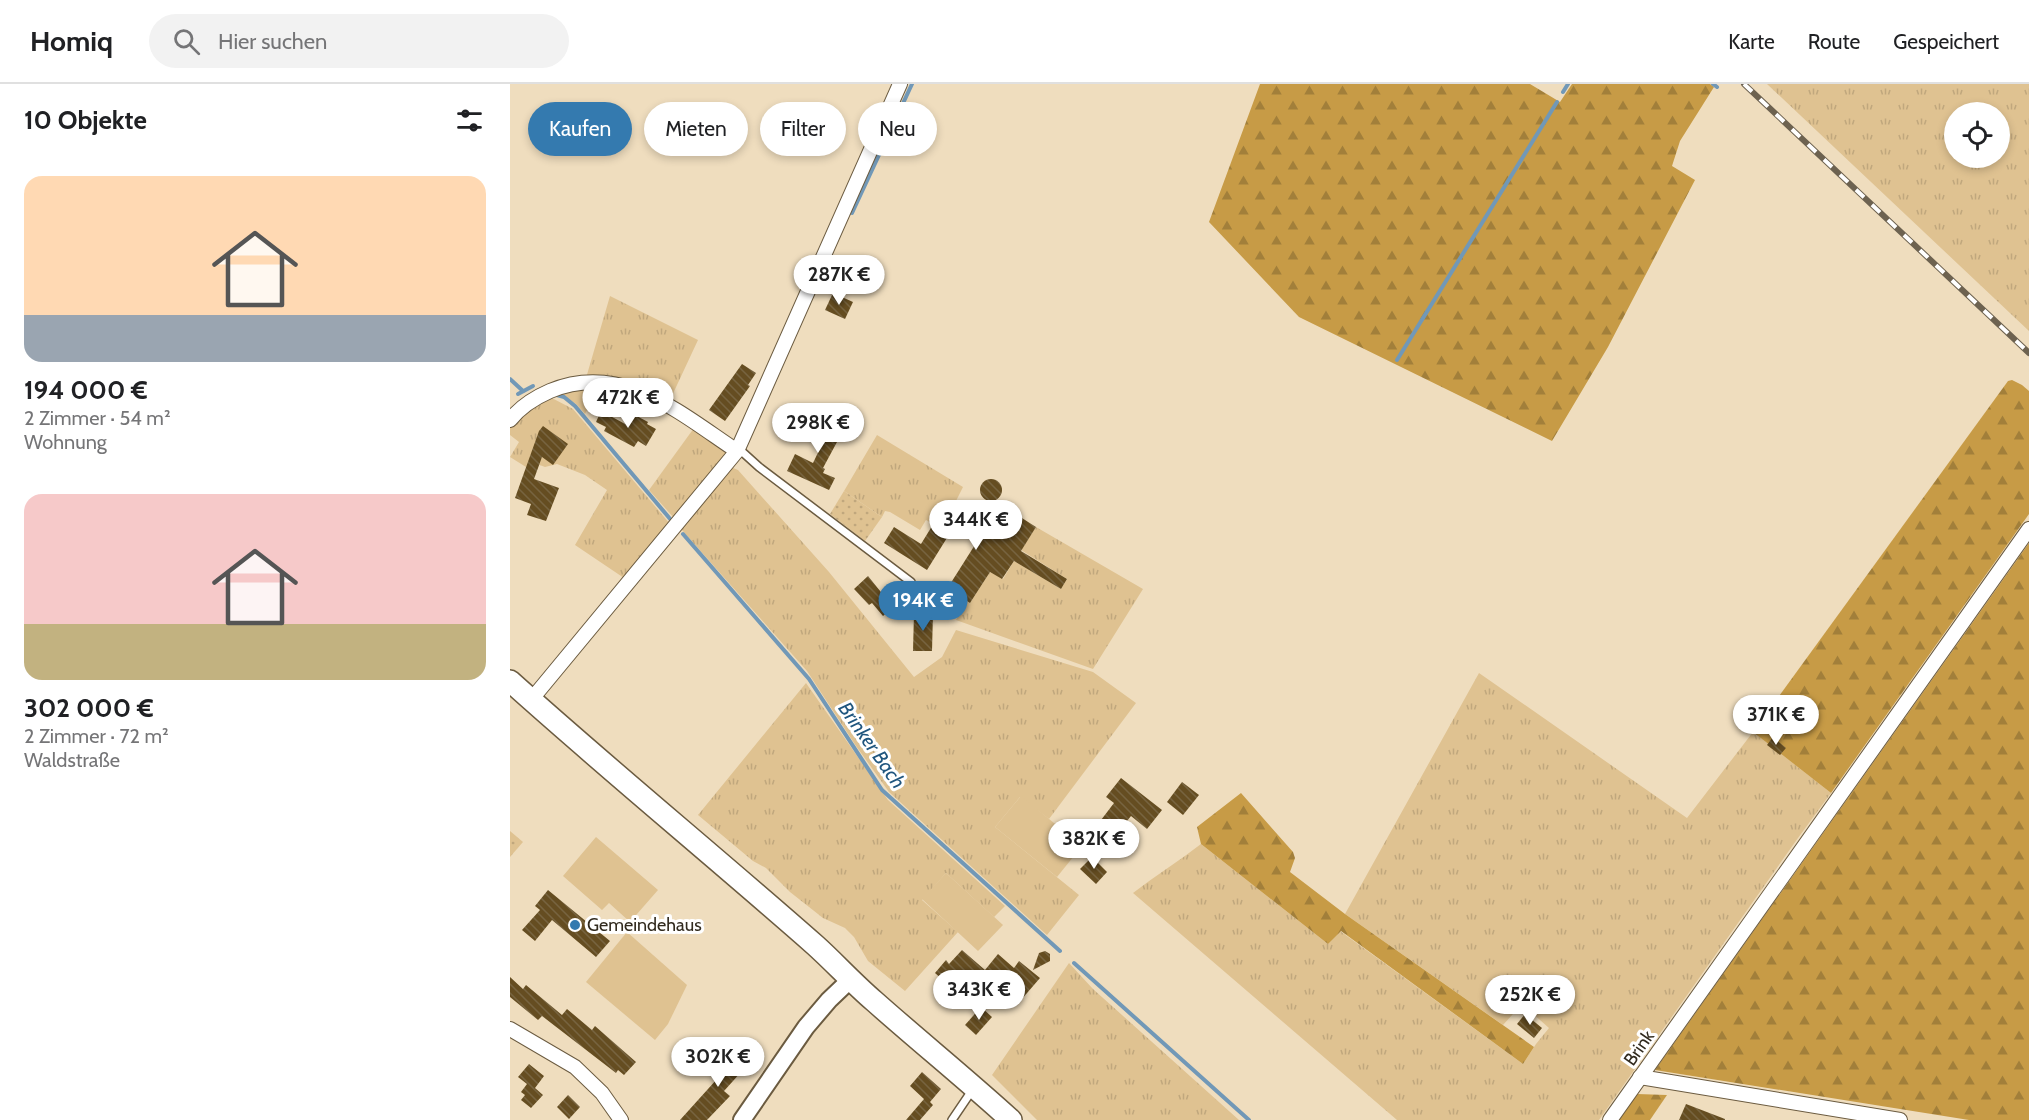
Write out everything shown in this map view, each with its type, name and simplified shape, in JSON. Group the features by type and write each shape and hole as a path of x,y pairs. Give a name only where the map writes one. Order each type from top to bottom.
{"main road":[{"path":"510,681 817,947 850,980 1011,1120"}],"street":[{"path":"531,700 738,450 900,84"},
{"path":"510,420 519,408 559,387 582,382 605,381 653,396 738,450"},
{"name":"Brink","path":"1610,1120 2029,529"},
{"path":"742,1120 806,1027 850,980"},
{"path":"510,1029 575,1067 602,1093 621,1120"},
{"path":"1640,1077 1900,1120"}],"lane":[{"path":"738,450 911,582"},
{"path":"952,1120 975,1087"}],"green space":[{"path":"1260,84 1530,84 1560,102 1572,84 1710,84 1714,87 1680,141 1672,166 1695,180 1608,347 1552,441 1299,317 1209,222"},
{"path":"1767,84 2029,84 2029,331"},
{"path":"610,296 698,340 670,400 619,379 586,378"},
{"path":"2012,380 2029,391 2029,514 1831,793 1753,732 2008,381"},
{"path":"599,387 585,414 576,404 559,393"},
{"path":"548,396 573,409 670,524 624,578 575,545 607,490 585,475 557,464 545,467 529,461 526,467 510,457 519,442 510,435 510,425"},
{"path":"694,428 729,452 674,518 649,490"},
{"path":"877,435 963,487 951,511 944,507 933,524 926,520 920,530 890,512 885,511 882,517 844,491"},
{"path":"731,467 738,470 829,572 914,677 942,657 956,630 1093,672 1136,703 1049,819 1020,797 995,827 1079,895 1047,935 889,792 807,671 681,529"},
{"path":"844,491 882,517 865,541 830,514"},
{"path":"1036,527 1143,589 1093,669 956,620 964,599 970,603 990,572 1003,579 1014,561 1061,589 1067,579 1021,550"},
{"path":"2029,543 2029,1120 1969,1120 1655,1070"},
{"path":"1479,673 1687,818 1753,732 1831,793 1599,1120 1397,1120 1133,893 1201,844 1328,944 1340,931 1523,1064 1549,1028 1522,1004 1503,1025 1345,914"},
{"path":"806,683 888,800 1005,906 994,917 946,873 922,900 958,932 905,991 868,961 854,937 845,928 823,918 790,892 766,868 753,861 698,815"},
{"path":"1241,793 1293,852 1295,858 1290,872 1345,914 1534,1047 1523,1064 1341,931 1328,944 1201,844 1197,827"},
{"path":"1021,796 1082,846 1057,877 995,827"},
{"path":"510,831 523,842 510,857"},
{"path":"596,837 658,890 630,922 609,903 602,910 563,876"},
{"path":"946,873 1003,925 978,951 922,899"},
{"path":"627,932 687,985 668,1024 655,1040 586,982"},
{"path":"1069,963 1093,989 1239,1120 1037,1120 992,1075"},
{"path":"1637,1094 1667,1095 1650,1120 1619,1120"}],"building":[{"path":"833,293 853,302 845,319 825,310"},
{"path":"742,364 756,373 748,385 750,386 725,421 709,410"},
{"path":"601,411 627,425 633,414 656,429 646,446 638,441 634,447 604,431 606,427 596,422"},
{"path":"812,414 844,429 823,468 825,469 823,473 835,478 829,490 787,471 795,454 813,463 825,438 805,428"},
{"path":"543,426 568,444 553,465 542,457 534,479 559,488 546,521 527,515 531,504 515,498 539,431"},
{"path":"991,479 999,482 1002,490 999,498 991,501 983,498 980,490 983,482"},
{"path":"955,504 963,510 965,507 1009,535 1002,525 1011,511 1036,527 1021,551 1067,579 1061,589 1014,561 1002,579 990,572 970,603 964,599 958,610 949,604 955,593 947,589 978,540 955,525 927,570 884,543 894,527 921,544 937,518 943,522"},
{"path":"868,576 893,607 883,616 872,603 869,605 854,589"},
{"path":"914,613 933,613 932,651 913,651"},
{"path":"1773,737 1786,748 1780,755 1767,745"},
{"path":"1121,778 1162,810 1147,829 1131,816 1099,856 1076,838 1091,819 1098,824 1114,803 1106,797"},
{"path":"1182,782 1199,795 1183,815 1167,802"},
{"path":"1092,857 1107,872 1096,884 1080,869"},
{"name":"Gemeindehaus","path":"548,890 610,941 596,957 552,920 535,941 522,930 540,910 535,906"},
{"path":"962,950 985,970 998,954 1014,968 1019,961 1040,978 1021,1000 993,977 969,1003 935,973 946,960 949,964"},
{"path":"1045,951 1050,954 1050,961 1033,970 1039,953"},
{"path":"510,977 523,989 526,985 562,1015 567,1009 592,1030 595,1026 636,1062 624,1075 618,1070 616,1073 542,1016 538,1020 510,997"},
{"path":"981,1007 992,1017 976,1035 965,1025"},
{"path":"1525,1014 1542,1028 1534,1038 1517,1024"},
{"path":"737,1048 751,1061 724,1091 730,1096 707,1120 680,1120 717,1079 713,1076"},
{"path":"529,1064 544,1076 535,1088 543,1095 531,1108 521,1100 525,1095 521,1092 527,1084 518,1077"},
{"path":"922,1072 941,1089 930,1102 933,1105 920,1120 906,1120 924,1099 910,1086"},
{"path":"568,1095 580,1107 569,1119 557,1107"},
{"path":"1686,1104 1725,1119 1725,1120 1679,1120"}],"waterway":[{"path":"852,213 912,84"},
{"path":"1563,92 1568,84"},
{"path":"1713,84 1717,87"},
{"path":"1397,360 1557,102"},
{"path":"510,379 523,391"},
{"name":"Brinker Bach","path":"518,394 533,386"},
{"name":"Brinker Bach","path":"557,395 564,397 575,406 671,520"},
{"name":"Brinker Bach","path":"683,534 809,679 882,790 1060,951"},
{"name":"Brinker Bach","path":"1074,963 1249,1120"}],"railway":[{"path":"1744,84 2029,353"}],"place":[{"name":"Gemeindehaus","path":"575,925"}]}
